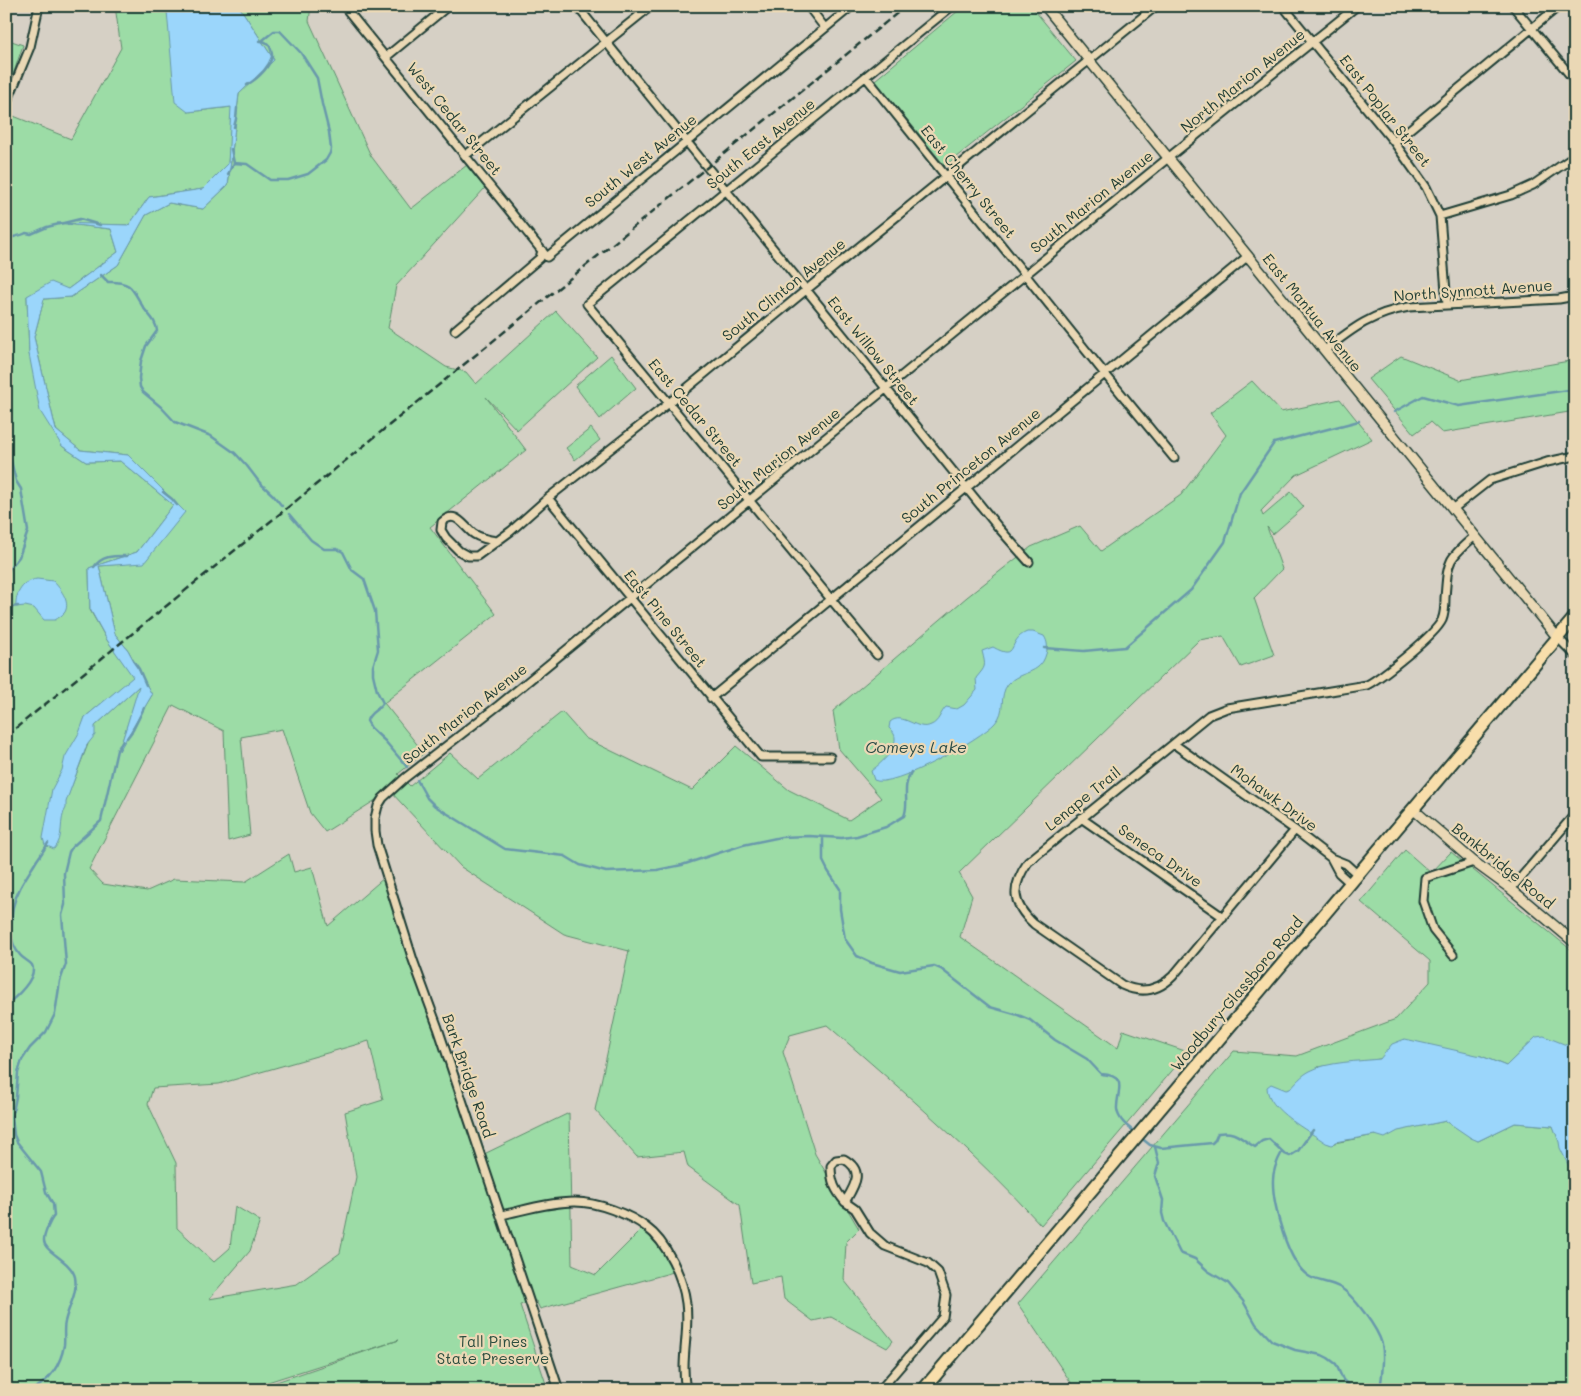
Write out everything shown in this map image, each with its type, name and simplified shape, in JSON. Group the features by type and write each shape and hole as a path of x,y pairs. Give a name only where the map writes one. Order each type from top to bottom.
{"main road":[{"name":"Woodbury-Glassboro Road","path":"923,1390 1575,617"}],"street":[{"path":"6,105 30,47 38,6"},
{"name":"West Cedar Street","path":"344,6 542,250"},
{"path":"386,57 448,6"},
{"name":"East Willow Street","path":"577,6 966,488 1028,562"},
{"path":"466,155 651,6"},
{"path":"808,6 825,28"},
{"name":"South West Avenue","path":"542,250 547,257 852,6"},
{"name":"South East Avenue","path":"587,304 952,6"},
{"name":"East Mantua Avenue","path":"1045,6 1557,637"},
{"name":"South Clinton Avenue","path":"497,541 485,540 474,534 453,517 447,518 442,522 441,530 459,551 468,556 477,556 511,531 548,498 669,403 945,176 1156,6"},
{"name":"East Poplar Street","path":"1283,6 1417,172 1440,216 1447,304"},
{"name":"North Marion Avenue","path":"1168,158 1357,6"},
{"path":"1513,6 1575,81"},
{"path":"1394,142 1559,6"},
{"name":"East Cherry Street","path":"866,77 1174,458"},
{"path":"1440,216 1511,195 1533,185 1575,156"},
{"name":"South Marion Avenue","path":"405,778 499,705 1168,158"},
{"path":"455,330 540,258 542,250"},
{"name":"South Princeton Avenue","path":"711,698 1248,256"},
{"name":"North Synnott Avenue","path":"1325,350 1360,324 1390,310 1447,304 1559,299 1575,296"},
{"name":"East Cedar Street","path":"587,304 877,655"},
{"path":"1453,508 1490,480 1547,462 1575,456"},
{"name":"East Pine Street","path":"548,498 761,757 830,757"},
{"name":"Lenape Trail","path":"1296,830 1173,976 1159,987 1144,991 1130,988 1106,974 1034,924 1023,914 1017,903 1015,890 1018,876 1028,862 1209,715 1217,711 1359,686 1373,681 1429,637 1437,627 1444,612 1448,565 1456,553 1475,536"},
{"path":"1557,637 1575,654"},
{"name":"Mohawk Drive","path":"1174,744 1296,830 1331,858 1346,864 1354,879"},
{"name":"Bark Bridge Road","path":"405,778 383,798 378,806 375,818 378,845 414,960 559,1390"},
{"name":"Bankbridge Road","path":"1414,810 1474,862 1511,889 1575,943"},
{"path":"1511,889 1575,814"},
{"name":"Seneca Drive","path":"1081,818 1223,916"},
{"path":"1331,858 1339,873 1354,879"},
{"path":"1453,955 1432,930 1423,901 1424,878 1474,862"},
{"path":"845,1202 857,1176 852,1163 844,1159 836,1160 831,1166 832,1185 845,1202 855,1209 870,1233 886,1246 928,1263 938,1272 946,1295 943,1317 880,1390"},
{"path":"501,1215 558,1203 577,1202 618,1212 647,1227 667,1252 681,1281 687,1315 683,1365 686,1390"}],"green space":[{"name":"Tall Pines State Preserve","path":"115,6 168,6 167,11 188,112 232,107 228,165 203,189 149,197 129,225 67,224 111,229 118,252 68,289 27,296 29,354 55,428 34,337 44,299 71,297 118,265 146,215 169,203 203,209 228,185 239,94 274,60 239,6 311,6 309,21 371,156 411,209 467,165 485,188 396,286 388,328 446,367 466,372 476,384 556,311 597,357 517,430 486,397 526,450 430,527 496,614 384,703 424,753 398,774 410,786 450,753 478,779 562,712 585,738 692,790 736,746 789,790 849,820 881,798 839,749 833,711 967,597 1031,547 1080,526 1101,551 1181,495 1226,435 1210,413 1252,381 1281,412 1340,399 1372,439 1296,475 1261,511 1263,516 1291,492 1304,507 1273,534 1267,527 1282,569 1254,598 1274,655 1241,667 1223,636 1199,640 959,873 972,896 960,937 1118,1048 1123,1030 1188,1052 1041,1225 964,1147 827,1025 790,1035 783,1052 815,1154 859,1229 846,1242 844,1280 893,1341 887,1348 831,1317 813,1321 784,1299 781,1277 751,1283 740,1205 688,1167 684,1152 637,1157 595,1110 629,951 564,934 461,867 390,791 325,832 310,813 282,729 241,737 250,835 228,841 224,731 173,705 89,869 103,884 147,891 174,879 245,882 289,854 294,872 312,867 328,926 385,877 480,1156 569,1113 572,1265 596,1275 644,1227 677,1271 540,1309 536,1301 520,1305 548,1390 253,1390 399,1340 243,1390 6,1390 6,113 71,139 121,48","holes":["56,430 80,450 128,455 184,512 144,562 99,566 115,634 128,650 152,695 120,748 140,685 95,726 48,847 85,717 134,677 107,640 90,610 89,568 137,552 173,505 120,461 86,462 62,446","369,1041 383,1100 345,1112 356,1177 340,1253 297,1284 209,1299 250,1251 260,1221 235,1206 230,1248 214,1262 177,1228 176,1163 148,1104 153,1088 219,1084"]},
{"path":"964,6 1031,6 1076,61 945,166 875,80"},
{"path":"6,39 23,45 9,87 6,87"},
{"path":"611,355 636,388 600,419 575,386"},
{"path":"1401,356 1460,380 1575,360 1575,411 1442,433 1430,422 1414,434 1368,379"},
{"path":"591,428 600,440 575,460 566,448"},
{"path":"1405,850 1431,873 1451,852 1575,953 1575,1051 1572,1048 1533,1040 1506,1066 1481,1056 1380,1059 1318,1067 1329,1144 1446,1121 1478,1141 1515,1123 1553,1126 1575,1179 1575,1390 1076,1390 1018,1304 1234,1051 1297,1056 1396,1019 1430,982 1430,961 1361,902"}],"water":[{"path":"168,6 239,6 274,60 239,94 228,185 203,209 169,203 146,215 118,265 71,297 44,299 34,337 56,430 80,450 128,455 185,512 144,563 99,566 115,634 128,650 152,695 119,751 139,686 95,726 95,735 87,745 66,802 61,834 54,849 45,845 43,838 52,789 62,770 65,757 79,733 85,717 133,677 107,640 90,609 89,568 137,552 173,505 120,461 86,462 62,446 40,411 29,354 27,296 51,282 68,289 118,252 111,229 57,223 129,225 149,197 203,189 228,164 231,107 188,112 175,102"},
{"path":"37,579 53,581 65,599 65,612 55,620 44,620 34,608 16,607 17,597 21,588 28,582"},
{"name":"Comeys Lake","path":"1027,632 1044,636 1047,645 1046,654 1039,666 1018,676 1008,684 1003,694 1001,713 995,723 973,740 936,761 898,777 884,781 874,780 871,771 887,757 895,743 894,735 889,728 890,722 900,719 921,726 931,725 936,722 946,707 957,709 964,705 977,690 976,678 984,666 982,651 993,647 1001,651 1010,651 1017,640"},
{"path":"1544,1036 1569,1046 1575,1051 1575,1179 1560,1148 1553,1126 1515,1123 1478,1141 1446,1121 1398,1131 1385,1138 1375,1135 1335,1142 1332,1145 1326,1143 1281,1112 1269,1096 1267,1087 1271,1084 1286,1090 1290,1089 1304,1075 1317,1068 1344,1062 1380,1059 1392,1044 1405,1039 1481,1056 1506,1066 1536,1037"}],"waterway":[{"path":"234,163 247,164 270,180 288,180 308,174 326,160 331,149 317,78 301,53 280,31 274,31 263,40"},
{"path":"247,85 262,73 272,57 268,44 259,41"},
{"path":"234,127 237,108"},
{"path":"228,174 234,163 231,149"},
{"path":"6,239 26,233 31,234 47,227 80,219 100,225"},
{"path":"101,275 108,282 122,283 130,287 155,324 157,331 146,346 141,361 139,378 140,387 143,392 175,422 211,436 235,453 282,506"},
{"path":"1394,412 1423,396 1459,406 1575,389"},
{"path":"1044,648 1084,651 1125,647 1191,590 1225,542 1240,493 1274,443 1359,421"},
{"path":"6,448 16,481 21,489 28,531 19,557 10,568 6,577"},
{"path":"163,492 177,505"},
{"path":"289,514 311,540 324,549 337,549 343,552 352,570 364,579 375,611 378,650 373,666 373,674 377,691 383,703 370,715 367,721 371,728 407,767"},
{"path":"94,567 105,558 127,556"},
{"path":"6,601 12,607 18,606"},
{"path":"134,662 146,685"},
{"path":"127,738 144,708"},
{"path":"32,1390 44,1382 54,1371 63,1352 64,1325 76,1283 72,1271 45,1244 45,1235 54,1216 53,1204 46,1192 41,1172 17,1142 14,1135 12,1117 18,1073 22,1060 30,1048 46,1032 55,1014 60,981 66,964 62,915 65,905 64,873 69,852 72,847 101,821 117,750 123,741"},
{"path":"417,780 427,798 435,806 505,849 565,856 580,865 606,872 657,870 682,865 743,845 781,837 842,838 857,836 886,827 904,816 906,811 906,790 911,772"},
{"path":"823,838 823,861 840,889 840,909 845,939 857,956 872,963 900,971 934,966 941,969 990,1007 1030,1020 1055,1040 1087,1059 1101,1074 1110,1075 1119,1081 1117,1103 1119,1117 1136,1133"},
{"path":"6,1005 25,987 32,976 32,965 21,956 13,944 11,926 13,907 23,882 48,843"},
{"path":"1140,1137 1150,1145 1161,1148 1212,1143 1218,1133 1224,1132 1234,1134 1255,1147 1262,1141 1269,1139 1285,1154 1290,1156 1298,1151 1313,1130"},
{"path":"1155,1147 1159,1163 1155,1176 1163,1200 1162,1213 1180,1253 1195,1259 1208,1271 1228,1283 1243,1301 1256,1324 1272,1341 1295,1350 1322,1355 1328,1358 1336,1364 1343,1380 1354,1390"},
{"path":"1282,1152 1274,1173 1273,1191 1278,1218 1288,1247 1302,1270 1310,1277 1336,1285 1345,1291 1358,1304 1370,1321 1380,1338 1383,1349 1380,1390"}],"railway":[{"path":"6,736 906,6"}]}
